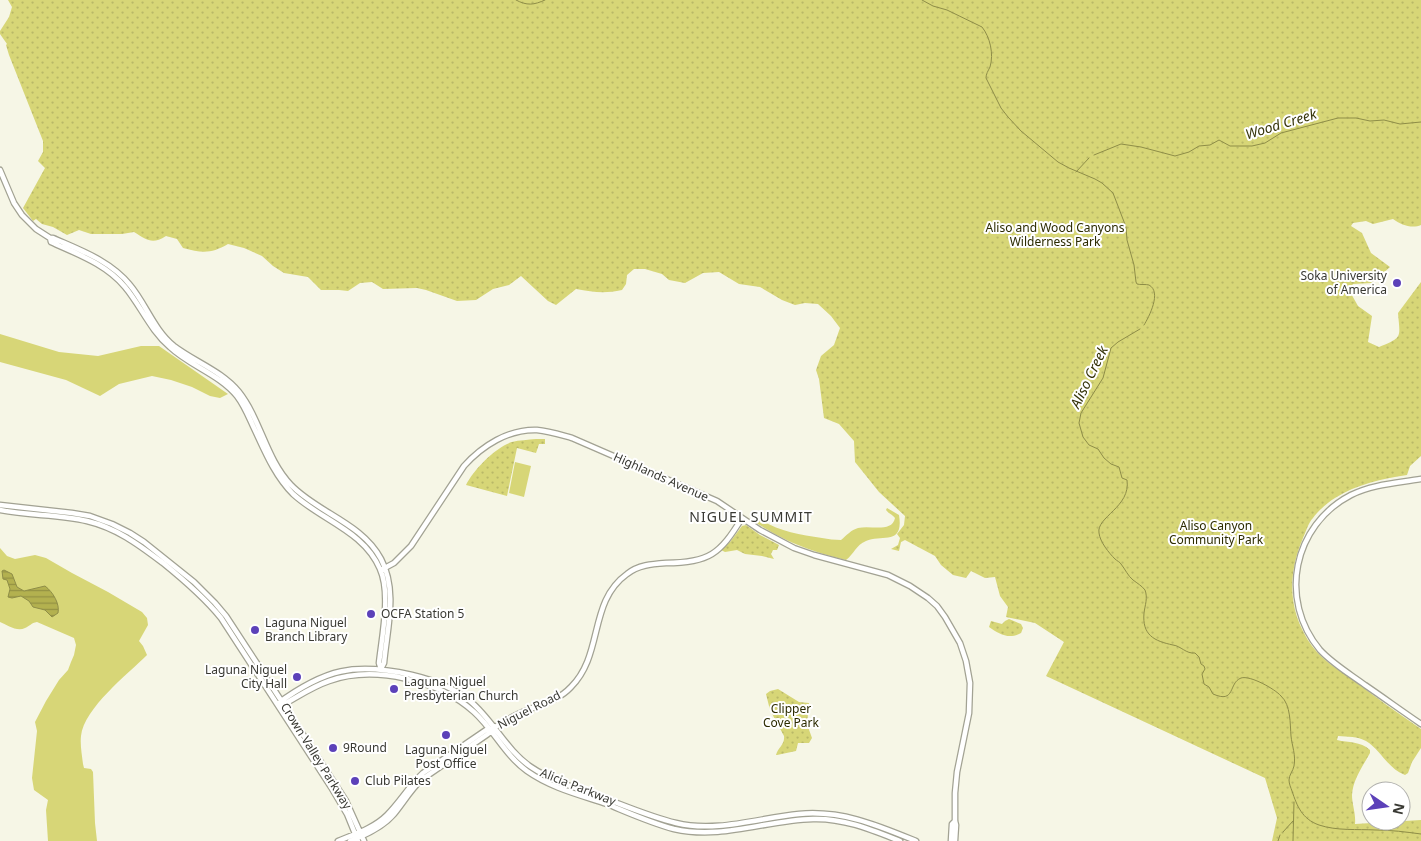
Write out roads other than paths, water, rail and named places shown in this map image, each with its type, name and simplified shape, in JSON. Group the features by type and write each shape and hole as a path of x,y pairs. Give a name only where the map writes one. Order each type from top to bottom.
{"main road":[{"path":"0,170 14,203 22,215 36,229 50,238 99,259 130,284 164,336 174,346 224,378 240,393 252,412 279,470 289,483 300,494 356,531 373,547 389,582 390,600 384,663 381,669"},
{"path":"50,238 52,242 90,260 114,275 126,288 159,336 171,348 222,382 236,395 245,407 275,471 283,483 294,494 367,547 383,570"},
{"name":"Highlands Avenue","path":"383,570 394,563 411,546 474,454 487,445 514,433 536,430 572,438 709,497 760,530 794,548 888,575 901,581 928,598 945,617 960,643 966,661 970,683 969,713 957,772 955,841"},
{"path":"265,450 271,454"},
{"path":"271,454 271,462"},
{"path":"1421,479 1368,488 1334,506 1316,525 1306,542 1298,560 1296,581 1297,600 1302,618 1319,649 1336,664 1421,724"},
{"name":"Crown Valley Parkway","path":"0,505 90,516 112,524 144,542 199,587 226,616 280,704"},
{"path":"317,506 326,514 327,518"},
{"name":"Crown Valley Parkway","path":"0,510 82,520 119,532 137,543 181,578 221,618 346,801 359,837"},
{"path":"327,518 332,518 349,527"},
{"name":"Niguel Road","path":"338,841 359,837 387,816 413,781 486,730 526,710 554,700 571,687 586,668 606,598 622,577 644,566 696,562 709,556 719,549 734,532 742,518"},
{"path":"181,578 183,577 194,586 199,587 209,600 209,604"},
{"name":"Alicia Parkway","path":"280,704 327,678 349,670 381,669 435,681 470,700 513,751 533,768 553,779 669,822 699,827 736,824 800,814 829,814 860,819 916,841"},
{"name":"Alicia Parkway","path":"327,678 377,674 425,684 438,689 466,705 493,728 505,751 522,767 538,778 560,788 676,829 720,832 800,820 824,819 858,825 900,841"},
{"path":"425,684 435,681 438,689"},
{"name":"Niguel Road","path":"350,841 377,829 388,820 413,788 429,774 488,734 493,728"},
{"path":"404,800 405,792 413,788"},
{"path":"609,805 632,809 648,820"},
{"path":"824,819 829,814 835,817 835,820"},
{"path":"759,826 764,820 769,822 769,824"},
{"name":"Highlands Avenue","path":"951,841 952,824 955,821"}],"waterway":[{"name":"Aliso Creek","path":"516,0 530,4 545,0"},
{"name":"Aliso Creek","path":"922,0 982,27 991,46 991,62 986,78 1001,108 1008,117 1021,131 1058,162 1095,179 1113,193 1126,227 1136,282 1137,284 1149,285 1153,288 1153,305 1144,325"},
{"name":"Wood Creek","path":"1094,155 1121,144 1175,156 1189,152 1199,146 1210,145 1219,140 1230,146 1252,146 1265,143 1281,133 1338,118 1356,118 1370,121 1384,120 1400,124 1421,122"},
{"name":"Wood Creek","path":"1076,172 1089,158"},
{"name":"Aliso Creek","path":"1140,329 1111,348 1103,378 1081,413 1079,423 1083,437 1089,445 1098,449 1111,464 1119,467 1122,478 1127,480 1127,489 1124,497 1103,522 1099,533 1103,544 1110,554 1121,563 1131,578 1145,590 1144,621 1147,632 1155,639 1195,653 1205,669 1202,674 1204,684 1209,687 1213,694 1220,696 1229,695 1234,684 1241,678 1245,678 1262,683 1281,696 1287,704 1294,754 1294,766 1289,783 1298,807 1308,819 1319,825 1333,828 1387,830 1421,834"},
{"path":"1293,841 1294,802"},
{"path":"1283,832 1293,821"},
{"path":"1278,841 1280,835"}],"place":[{"name":"Soka University of America","path":"1397,283"},
{"name":"OCFA Station 5","path":"371,614"},
{"name":"Laguna Niguel Branch Library","path":"255,630"},
{"name":"Laguna Niguel City Hall","path":"297,677"},
{"name":"Laguna Niguel Presbyterian Church","path":"394,689"},
{"name":"Laguna Niguel Post Office","path":"446,735"},
{"name":"9Round","path":"333,748"},
{"name":"Club Pilates","path":"355,781"}],"district":[{"name":"NIGUEL SUMMIT","path":"751,517"}],"park label":[{"name":"Aliso and Wood Canyons Wilderness Park","path":"1055,235"},
{"name":"Aliso Canyon Community Park","path":"1216,533"},
{"name":"Clipper Cove Park","path":"791,716"}]}
